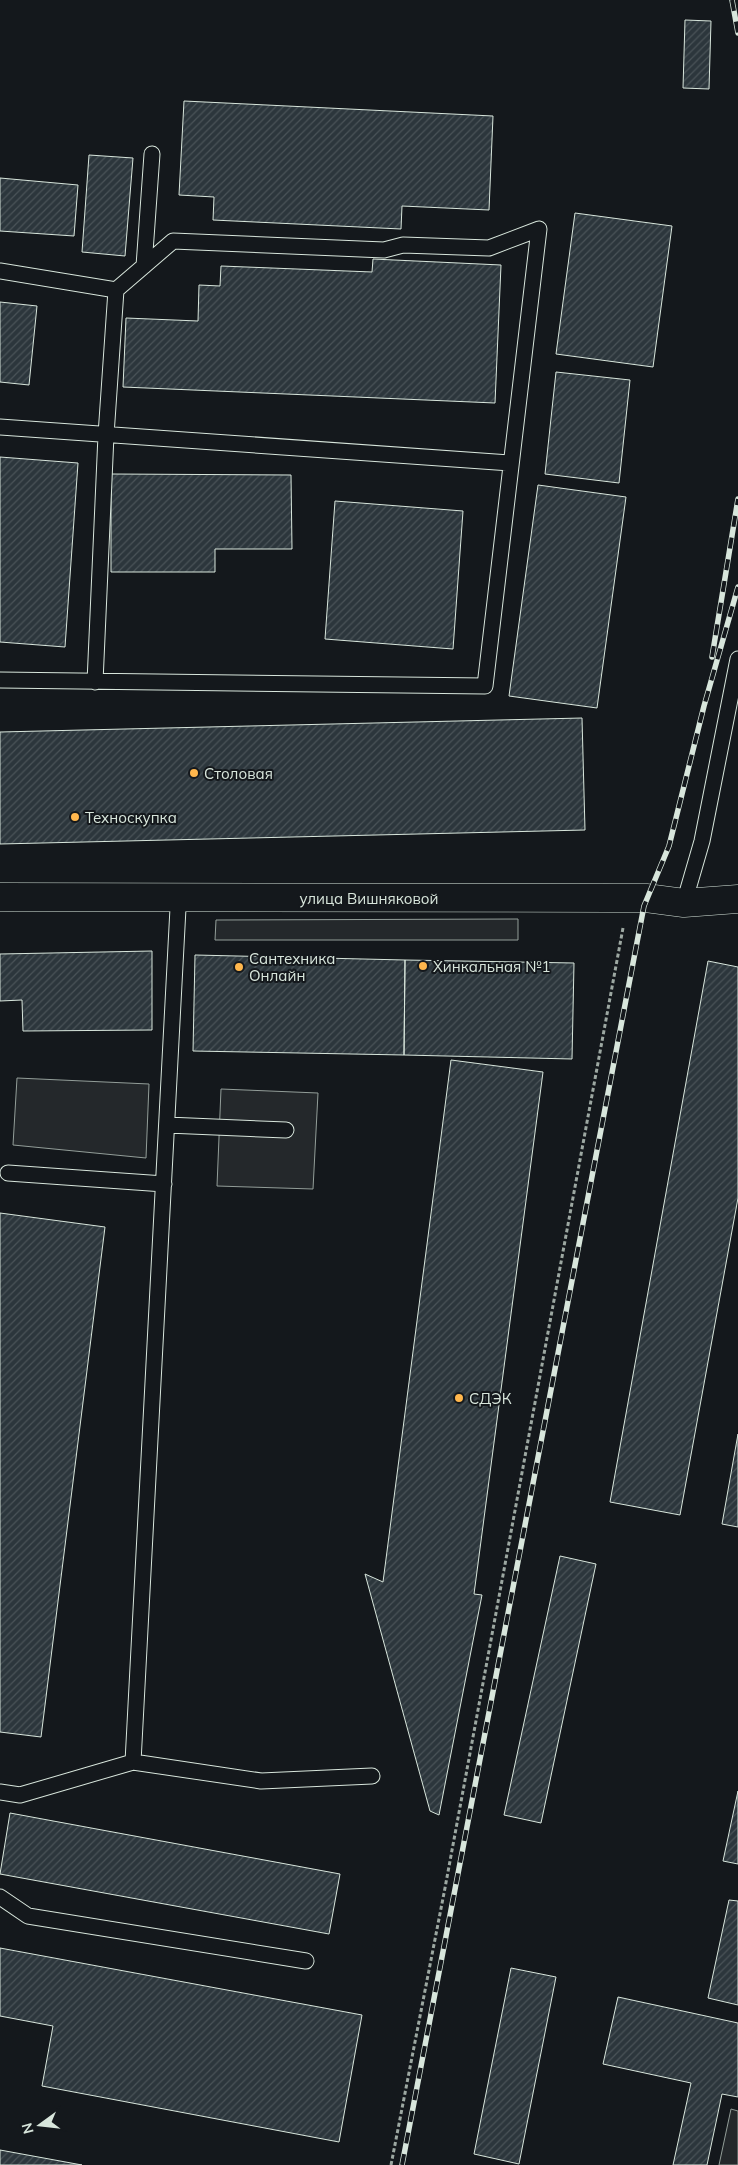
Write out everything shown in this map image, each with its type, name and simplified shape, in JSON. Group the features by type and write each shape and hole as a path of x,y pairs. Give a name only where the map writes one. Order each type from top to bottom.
{"street":[{"name":"улица Вишняковой","path":"0,897 646,898 684,903 738,899"}],"lane":[{"path":"144,266 152,154"},
{"path":"0,680 95,682 485,686 539,229 489,248 403,246 384,250 174,240 116,290 106,435 95,682"},
{"path":"0,271 116,290"},
{"path":"0,427 511,463"},
{"path":"684,903 702,842 738,659"},
{"path":"133,1762 178,908 176,898"},
{"path":"167,1124 286,1130"},
{"path":"8,1173 164,1184"},
{"path":"0,1792 20,1795 133,1762 261,1781 372,1776"},
{"path":"0,1897 28,1916 306,1961"}],"path":[{"path":"391,2165 445,1888 627,906 614,898"}],"shaded area":[{"path":"518,919 518,940 215,940 216,920"},
{"path":"17,1078 149,1084 146,1158 13,1145"},
{"path":"221,1089 318,1093 313,1189 217,1186"},
{"path":"731,2109 738,2111 738,2165 719,2165"}],"building":[{"path":"685,20 711,21 709,89 683,88"},
{"path":"184,101 493,116 489,210 402,206 401,229 213,220 214,197 179,195"},
{"path":"89,155 133,158 125,256 82,252"},
{"path":"0,178 78,185 74,236 0,231"},
{"path":"575,213 672,226 653,367 556,354"},
{"path":"373,259 501,265 495,403 123,387 126,318 198,321 199,285 220,286 221,266 372,272"},
{"path":"0,302 37,306 29,385 0,382"},
{"path":"556,372 630,380 619,483 545,474"},
{"path":"0,457 78,463 65,647 0,642"},
{"path":"111,474 291,475 292,549 215,549 215,572 111,572"},
{"path":"538,485 626,497 597,708 509,696"},
{"path":"335,501 463,511 453,649 325,639"},
{"path":"582,718 585,830 0,844 0,732"},
{"path":"152,951 152,1030 23,1031 22,1000 0,1001 0,954"},
{"path":"195,955 405,960 404,1055 193,1051"},
{"path":"405,960 574,963 572,1059 404,1055"},
{"path":"708,961 738,967 738,1198 680,1515 610,1502"},
{"path":"451,1060 543,1072 474,1594 482,1595 439,1815 430,1811 365,1574 383,1582"},
{"path":"0,1213 105,1227 41,1737 0,1732"},
{"path":"738,1434 738,1527 722,1524"},
{"path":"560,1556 596,1564 541,1823 504,1815"},
{"path":"738,1791 738,1864 723,1861"},
{"path":"10,1813 340,1874 329,1934 0,1874"},
{"path":"729,1900 738,1901 738,2005 708,1998"},
{"path":"0,1948 362,2015 339,2142 42,2086 53,2026 0,2016"},
{"path":"511,1968 556,1977 519,2164 474,2154"},
{"path":"618,1997 738,2023 738,2097 722,2094 707,2165 673,2165 691,2083 603,2064"},
{"path":"0,2150 82,2165 0,2165"}],"railway":[{"path":"732,0 738,33"},
{"path":"712,657 738,499"},
{"path":"402,2165 644,906 669,846 704,706 738,587"}],"place":[{"name":"Столовая","path":"194,773"},
{"name":"Техноскупка","path":"75,817"},
{"name":"Хинкальная №1","path":"423,966"},
{"name":"Сантехника Онлайн","path":"239,967"},
{"name":"СДЭК","path":"459,1398"}]}
